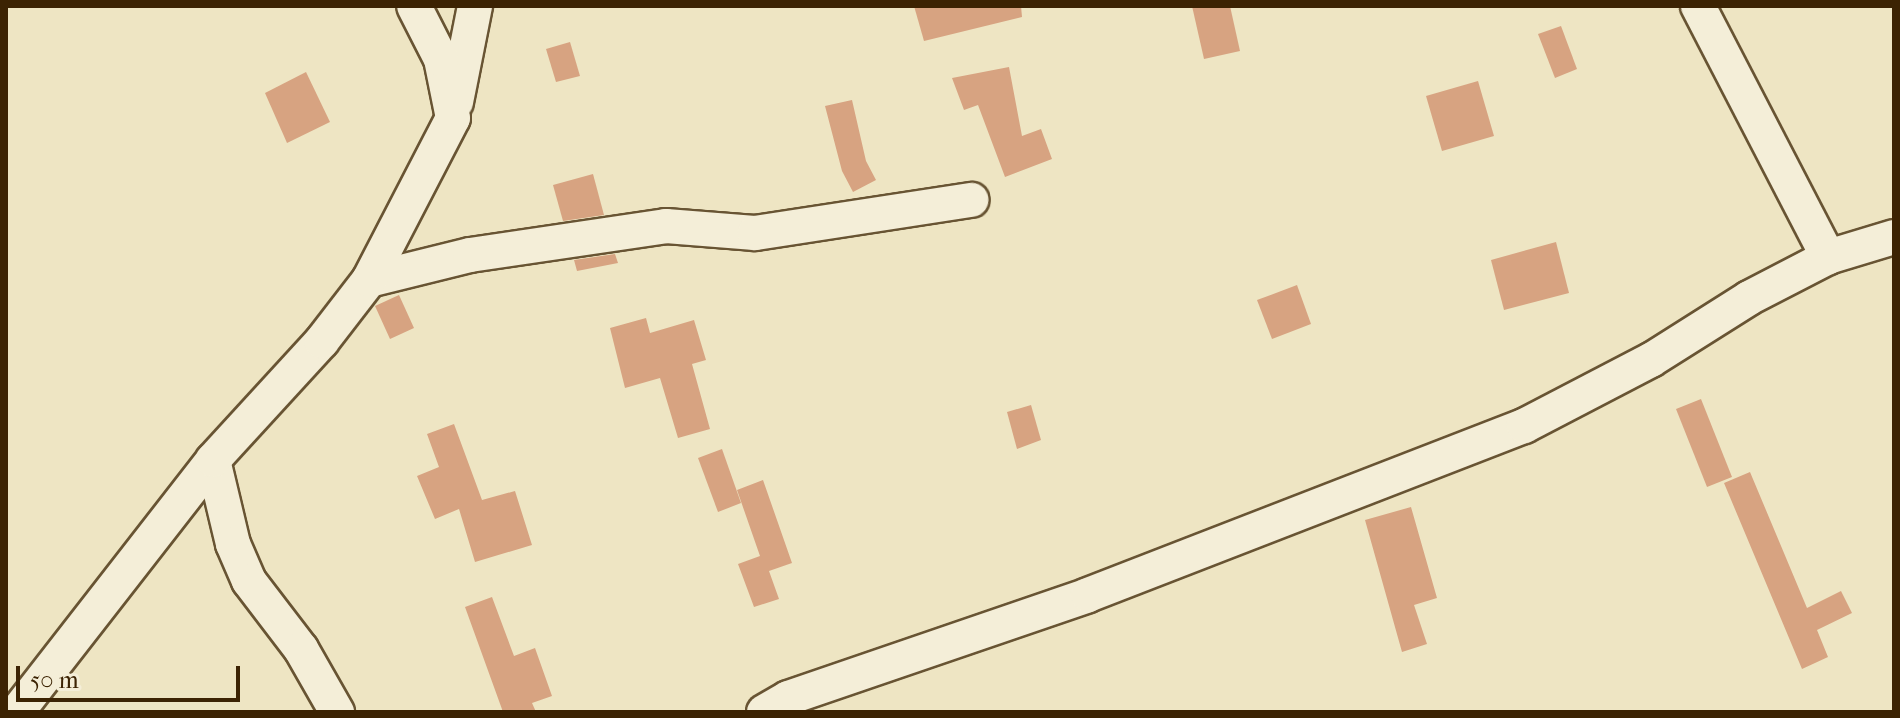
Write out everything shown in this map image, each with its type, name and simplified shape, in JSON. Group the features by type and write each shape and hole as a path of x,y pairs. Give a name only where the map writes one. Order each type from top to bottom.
{"street":[{"path":"414,6 441,59 453,118"},
{"path":"17,712 213,460 322,341 369,280 453,118 475,6"},
{"path":"1698,6 1828,257"},
{"path":"369,280 470,255 666,226 755,233 971,200"},
{"path":"764,712 788,698 1088,595 1524,426 1828,257 1894,237"},
{"path":"213,460 233,544 249,581 301,649 337,712"}],"building":[{"path":"914,6 1021,6 1022,17 924,41"},
{"path":"1192,6 1230,6 1240,51 1204,59"},
{"path":"1561,26 1577,69 1555,78 1538,34"},
{"path":"570,42 580,76 556,82 546,49"},
{"path":"1009,67 1022,136 1041,129 1052,159 1005,177 978,105 964,110 952,78"},
{"path":"306,72 330,122 287,143 265,93"},
{"path":"1478,81 1494,136 1442,151 1426,96"},
{"path":"852,100 866,161 876,180 853,192 842,171 825,106"},
{"path":"593,174 604,215 563,221 553,185"},
{"path":"1556,242 1569,293 1504,310 1491,260"},
{"path":"615,254 618,263 577,271 574,260"},
{"path":"1297,285 1311,324 1272,339 1257,300"},
{"path":"399,295 414,328 390,339 375,306"},
{"path":"646,318 650,333 694,320 706,360 692,364 710,429 678,438 660,378 625,388 610,328"},
{"path":"1701,399 1732,477 1707,487 1676,409"},
{"path":"1031,405 1041,440 1017,449 1007,412"},
{"path":"454,424 482,500 515,491 532,545 475,562 459,509 435,519 417,476 439,467 427,434"},
{"path":"722,449 741,503 718,512 698,458"},
{"path":"1750,472 1807,608 1841,591 1852,613 1817,630 1828,657 1802,669 1724,483"},
{"path":"763,480 792,563 769,571 779,599 754,607 738,564 760,556 737,490"},
{"path":"1411,507 1437,598 1414,605 1427,644 1402,652 1365,520"},
{"path":"492,597 514,656 535,648 552,696 532,703 536,712 503,712 465,607"}]}
